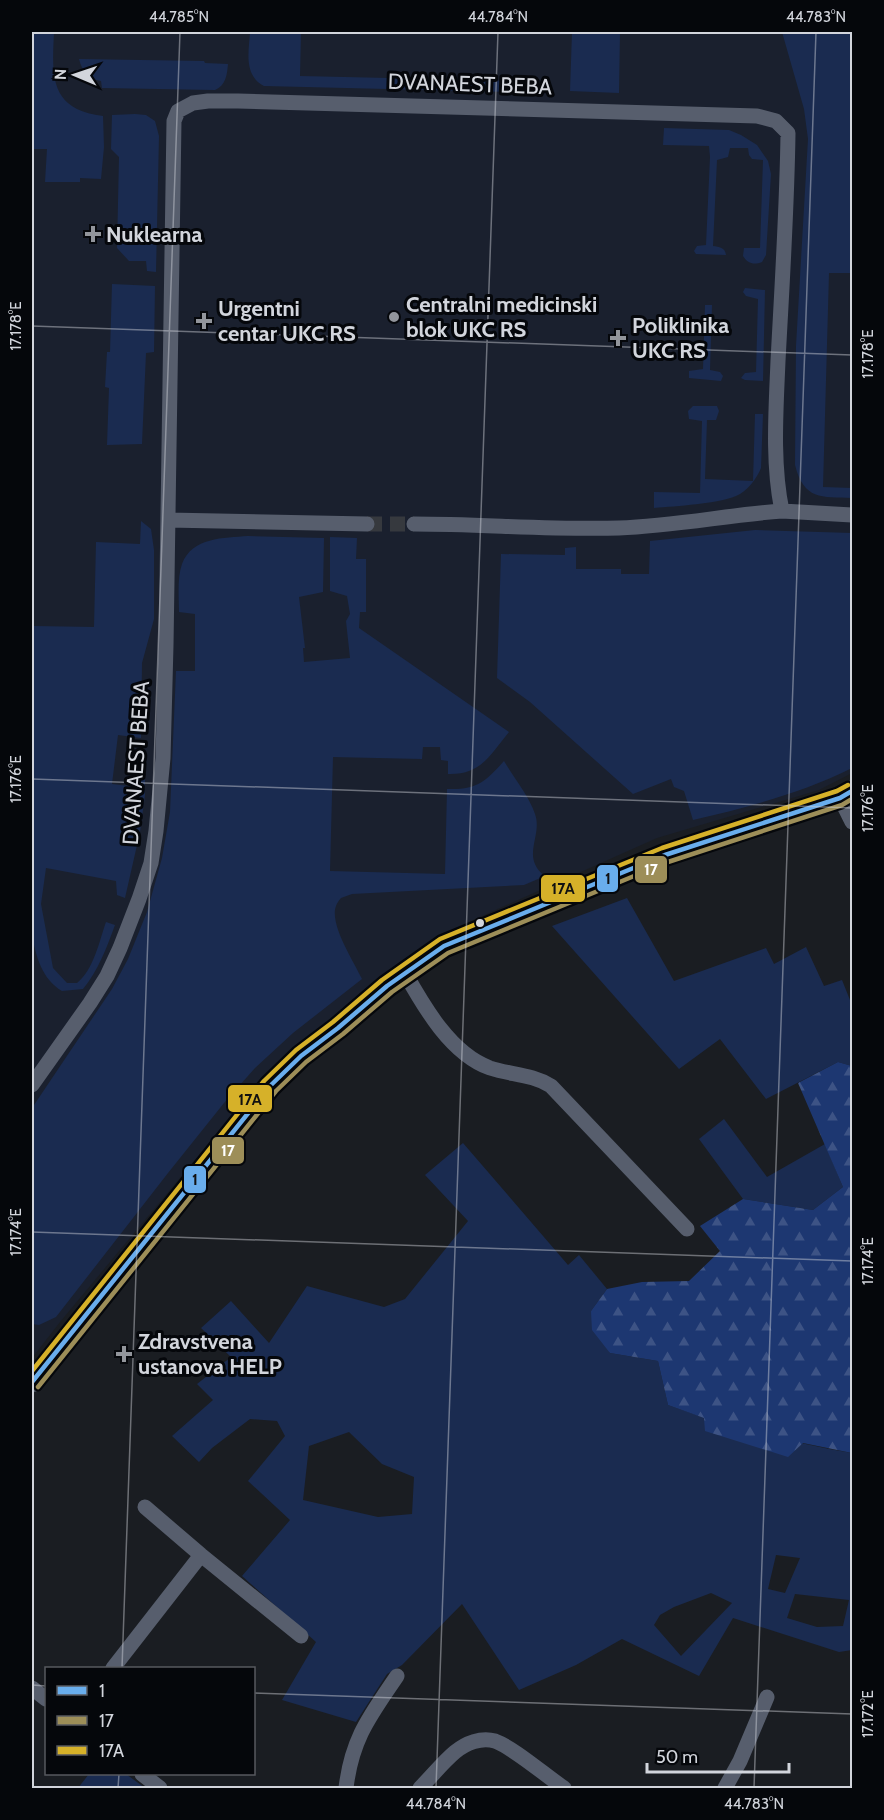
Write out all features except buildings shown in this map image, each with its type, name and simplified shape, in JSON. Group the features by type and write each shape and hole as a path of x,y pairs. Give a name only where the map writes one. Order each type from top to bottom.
{"street":[{"name":"DVANAEST BEBA","path":"32,1085 107,976 120,948 151,863 163,758 174,121 178,111 183,107 193,103 218,101 564,110 757,117 776,121 788,134 777,401 777,474 782,511"},
{"path":"414,524 570,529 651,527 782,511 852,515"},
{"path":"168,520 367,524"},
{"path":"34,1372 270,1086 301,1056 405,973 444,946 613,875 846,795 852,822"},
{"path":"405,973 439,1026 462,1052 475,1062 541,1080 551,1086 687,1229"},
{"path":"146,1507 301,1636"},
{"path":"114,1667 201,1555"},
{"path":"346,1788 356,1744 363,1726 397,1676"},
{"path":"32,1688 45,1698"},
{"path":"726,1788 740,1761 766,1697"},
{"path":"420,1788 454,1752 470,1743 485,1740 494,1741 508,1749 564,1788"},
{"path":"144,1775 160,1788"}],"shaded area":[{"path":"32,32 852,32 852,773 819,790 657,838 455,928 364,992 289,1056 239,1107 32,1358"},
{"path":"32,32 54,32 54,76 63,98 72,106 85,112 103,116 104,147 101,179 80,178 80,182 45,182 47,149 32,149"},
{"path":"250,32 301,32 300,76 524,81 523,86 515,92 264,86 257,81 250,69 248,55"},
{"path":"572,32 620,32 619,93 570,91"},
{"path":"782,32 852,32 852,273 829,273 823,487 852,488 852,498 823,496 809,491 803,485 795,465 796,346 808,139 804,109"},
{"path":"79,59 204,61 205,63 228,64 224,82 215,90 102,88 101,81 86,74"},
{"path":"112,115 146,115 155,121 159,136 156,272 147,271 146,261 129,261 117,248 119,157 111,149"},
{"path":"664,128 729,130 757,145 768,161 771,174 766,255 762,262 751,263 743,256 744,248 760,248 763,160 752,159 748,148 730,148 728,157 717,160 713,246 723,249 726,255 696,254 694,251 697,246 706,245 709,146 663,145"},
{"path":"112,284 155,286 154,352 146,353 142,444 107,445 109,388 105,387 107,352 110,352"},
{"path":"745,288 765,290 763,381 741,378 745,373 756,372 758,299 746,296 743,292"},
{"path":"705,305 712,305 710,370 720,372 723,376 721,381 689,378 689,371 703,369"},
{"path":"693,406 717,406 719,411 716,420 707,420 705,479 753,481 755,414 763,414 761,468 757,476 751,484 744,491 728,499 654,508 654,492 700,493 702,421 689,419 688,411"},
{"path":"141,521 151,529 154,550 154,619 142,663 141,738 118,735 112,784 136,787 141,747 145,755 145,795 140,832 125,898 117,895 116,881 46,868 41,904 53,968 67,983 77,983 88,970 106,922 115,925 98,967 83,989 62,991 45,974 38,959 32,935 33,626 94,627 96,542 140,544"},
{"path":"755,530 852,533 852,768 794,792 693,820 684,791 674,787 671,779 633,794 530,702 497,678 501,554 565,555 565,548 576,547 576,569 621,569 621,574 649,574 650,541"},
{"path":"248,536 324,538 323,592 299,597 305,648 303,648 304,662 350,658 346,621 350,614 347,596 330,591 330,537 357,538 356,559 366,559 366,612 360,612 359,628 509,732 484,762 469,771 459,773 448,774 448,761 441,760 440,747 423,747 422,759 333,757 330,871 445,874 447,789 466,788 480,783 504,761 535,814 537,822 534,861 545,876 524,885 352,894 341,898 336,906 336,923 343,943 362,979 293,1033 255,1068 168,1173 56,1317 39,1325 32,1324 32,1108 112,989 128,959 147,912 162,858 170,812 176,671 195,671 195,614 179,612 179,582 182,564 187,555 201,544 219,539"},
{"path":"627,898 674,981 766,948 774,964 806,947 824,986 842,980 852,1005 852,1066 838,1062 766,1099 720,1039 679,1069 552,926"},
{"path":"724,1119 767,1177 825,1144 843,1187 813,1210 743,1199 699,1139"},
{"path":"463,1143 568,1265 579,1255 607,1289 591,1311 610,1353 658,1361 668,1405 759,1433 852,1453 852,1650 839,1652 733,1618 699,1676 622,1639 576,1665 519,1690 462,1604 402,1665 387,1674 356,1722 282,1700 316,1642 242,1576 290,1520 248,1481 285,1436 277,1421 250,1419 212,1448 199,1462 172,1436 213,1400 197,1384 231,1357 201,1328 231,1301 269,1343 307,1286 384,1307 405,1299 468,1221 425,1175","holes":["349,1432 382,1464 414,1477 412,1514 378,1517 303,1500 309,1446","776,1555 800,1558 785,1593 768,1589","711,1593 732,1603 681,1656 654,1625 660,1615 674,1607","795,1594 849,1600 843,1626 817,1627 787,1618"]},
{"path":"88,1775 127,1775 145,1788 78,1788"}],"green space":[{"path":"838,1062 852,1066 852,1453 803,1443 788,1457 705,1431 704,1418 668,1405 658,1361 610,1353 592,1330 591,1311 607,1289 642,1282 689,1281 720,1251 700,1226 743,1199 813,1210 843,1187 798,1083"}],"tunnel":[{"path":"367,524 414,524"}],"transit line":[{"name":"17A","path":"32,1371 264,1081 296,1050 382,980 440,939 662,848 837,791 848,785"},
{"name":"1","path":"32,1382 270,1086 301,1056 387,986 444,946 665,855 840,798 852,791"},
{"name":"17","path":"38,1387 276,1091 306,1062 392,992 448,953 668,862 842,805 852,799"}],"place":[{"name":"Nuklearna","path":"93,234"},
{"name":"Centralni medicinski blok UKC RS","path":"394,317"},
{"name":"Urgentni centar UKC RS","path":"204,321"},
{"name":"Poliklinika UKC RS","path":"618,338"},
{"name":"Zdravstvena ustanova HELP","path":"124,1354"}]}
